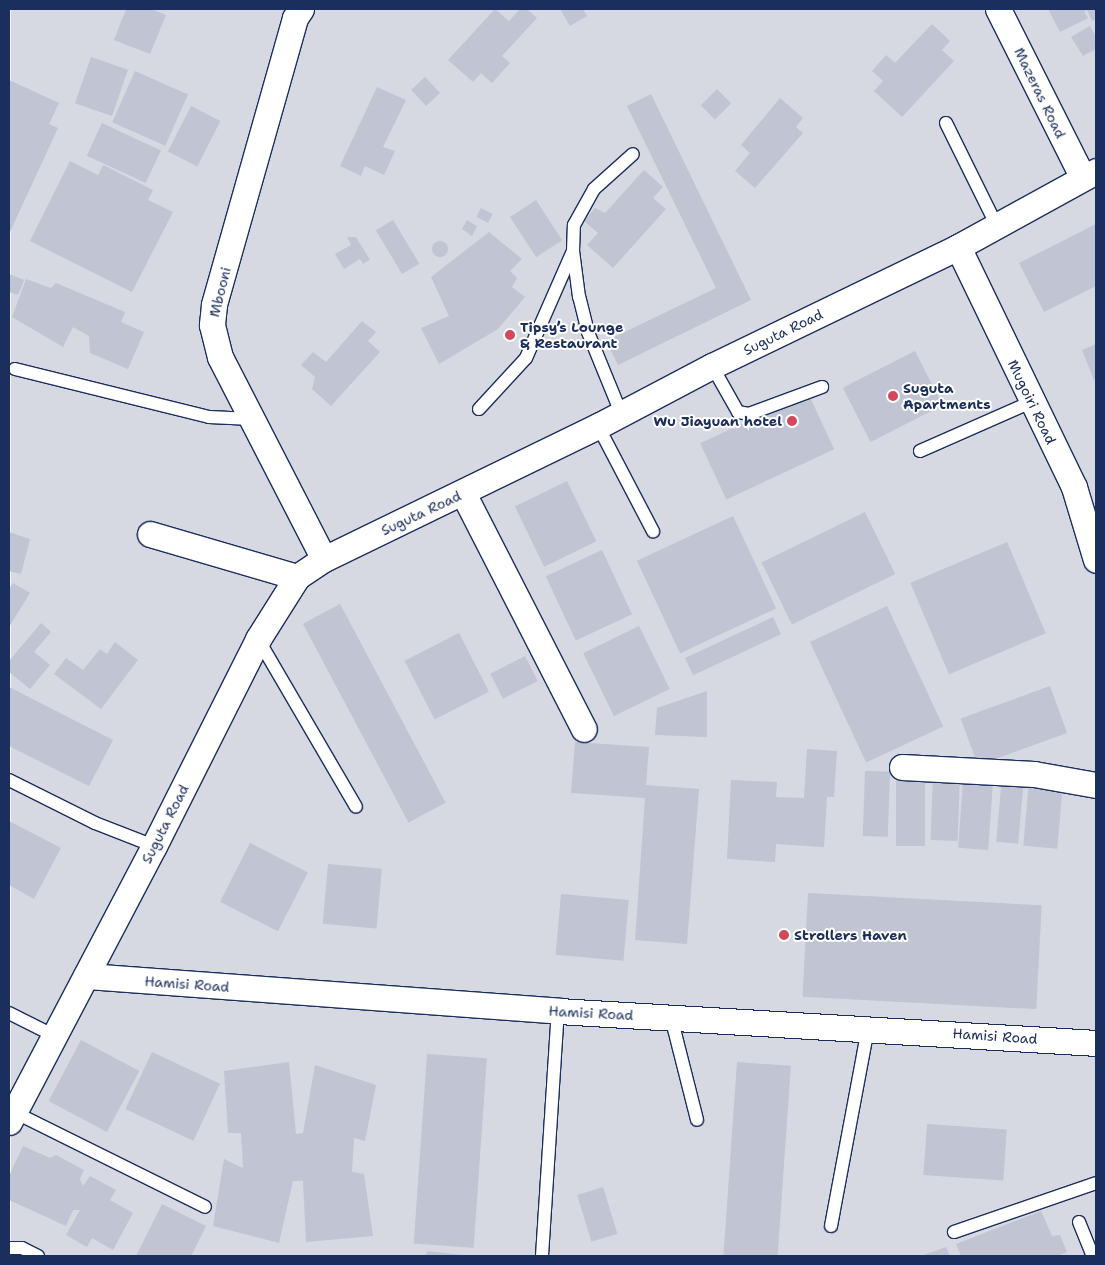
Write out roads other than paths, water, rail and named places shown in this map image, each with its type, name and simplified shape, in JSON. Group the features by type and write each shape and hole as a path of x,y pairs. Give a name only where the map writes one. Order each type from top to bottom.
{"street":[{"name":"Mbooni","path":"301,9 295,18 214,305 214,338 252,419 324,559"},
{"name":"Mazeras Road","path":"998,9 1089,175"},
{"name":"Suguta Road","path":"11,1117 154,846 258,639 296,577 324,559 463,493 598,426 712,366 958,247 1089,175"},
{"name":"Mugoiri Road","path":"958,247 1074,487 1096,557"},
{"path":"463,493 584,729"},
{"path":"150,534 296,577"},
{"path":"902,767 1034,774 1096,785"},
{"name":"Hamisi Road","path":"86,976 558,1011 1096,1042"}],"lane":[{"path":"946,123 997,226"},
{"path":"621,413 588,332 579,297 573,251 574,225 594,189 633,154"},
{"path":"479,409 526,358 573,251"},
{"path":"712,366 738,412 748,414 822,387"},
{"path":"15,369 209,417 252,419"},
{"path":"920,451 1032,402"},
{"path":"598,426 653,531"},
{"path":"258,639 356,807"},
{"path":"9,780 95,823 154,846"},
{"path":"542,1256 558,1011"},
{"path":"9,1013 55,1036"},
{"path":"671,1017 697,1120"},
{"path":"832,1226 868,1028"},
{"path":"11,1117 204,1207"},
{"path":"954,1232 1096,1183"},
{"path":"1079,1222 1093,1256"},
{"path":"9,1248 22,1248 38,1256"}],"place":[{"name":"Tipsy’s Lounge & Restaurant","path":"510,335"},
{"name":"Suguta Apartments","path":"893,396"},
{"name":"Wu Jiayuan hotel","path":"792,421"},
{"name":"Strollers Haven","path":"784,935"}]}
